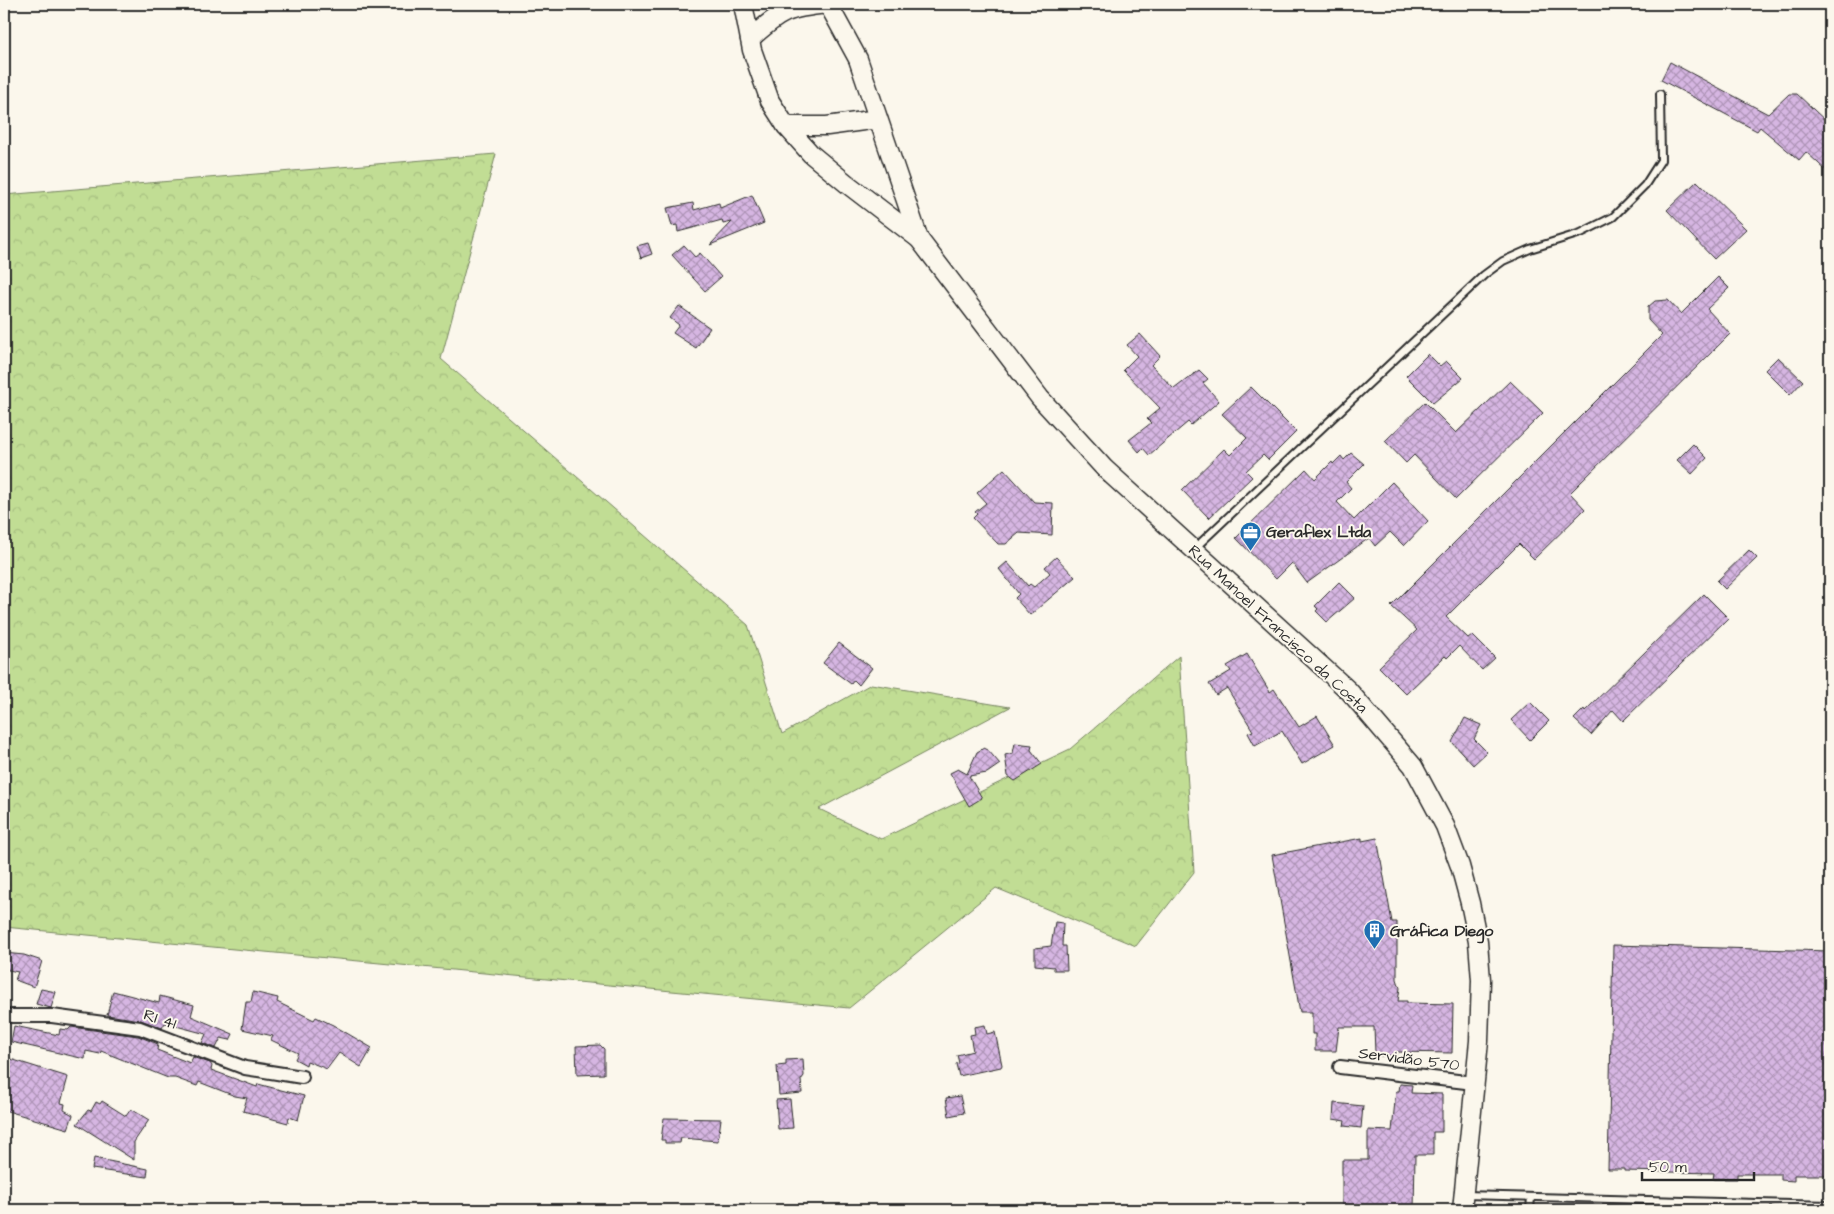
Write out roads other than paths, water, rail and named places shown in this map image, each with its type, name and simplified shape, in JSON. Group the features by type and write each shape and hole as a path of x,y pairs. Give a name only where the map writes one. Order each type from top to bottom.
{"main road":[{"name":"Rua Manoel Francisco da Costa","path":"743,4 750,39 770,101 786,126 811,154 919,239 1063,424 1105,469 1349,691 1413,766 1445,826 1460,866 1478,942 1480,1010 1463,1203"},
{"name":"Rua Manoel Francisco da Costa","path":"828,4 858,58 919,239"},
{"path":"750,39 781,12 801,7 828,4"},
{"path":"786,126 827,126 878,119"}],"street":[{"name":"RI 41","path":"4,1016 52,1016 140,1028 245,1068 302,1077"},
{"name":"Servidão 570","path":"1340,1067 1474,1083"}],"lane":[{"path":"1194,550 1484,275 1512,257 1581,233 1614,217 1646,185 1661,160 1660,94"},
{"path":"1530,1210 1531,1197"},
{"path":"1463,1203 1531,1197 1830,1205"}],"place":[{"name":"Geraflex Ltda","path":"1250,551"},
{"name":"Gráfica Diego","path":"1374,950"}]}
